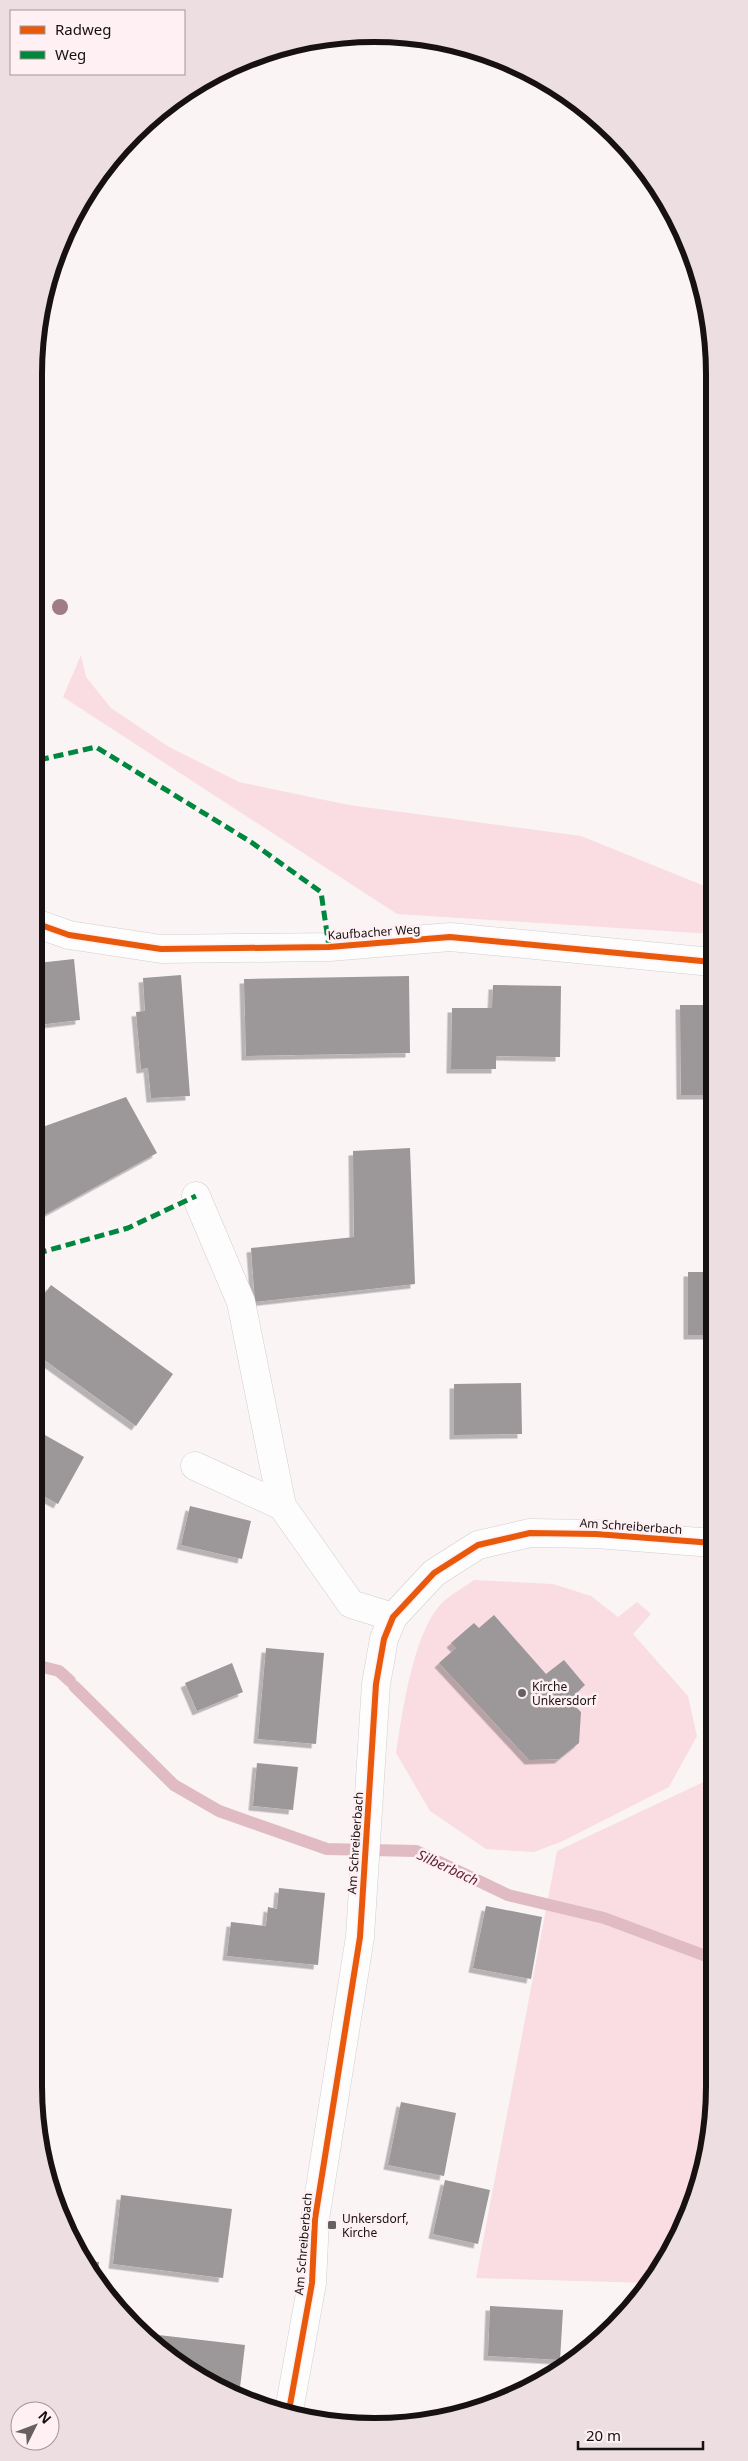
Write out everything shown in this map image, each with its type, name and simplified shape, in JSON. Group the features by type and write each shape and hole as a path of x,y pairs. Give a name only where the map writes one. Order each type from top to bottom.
{"street":[{"name":"Kaufbacher Weg","path":"42,925 69,934 161,949 329,946 450,937 706,961"},
{"path":"196,1196 241,1302 282,1506 350,1604 393,1617"},
{"path":"195,1466 282,1506"},
{"name":"Am Schreiberbach","path":"290,2407 312,2283 315,2219 360,1937 376,1684 384,1639 393,1617 434,1573 478,1545 530,1533 596,1534 706,1542"}],"shaded area":[{"path":"81,655 86,677 111,708 169,747 239,782 349,805 581,836 706,887 706,934 397,914 63,697"},
{"path":"474,1580 553,1584 591,1596 618,1617 637,1602 651,1614 633,1634 688,1696 697,1736 669,1787 563,1841 534,1852 486,1849 430,1811 396,1753 405,1697 416,1655 431,1618 443,1602"},
{"path":"706,1781 706,2087 703,2130 694,2173 680,2214 661,2253 642,2283 476,2278 557,1851"}],"building":[{"path":"74,959 80,1020 42,1025 42,963"},
{"path":"181,975 190,1096 151,1098 148,1068 141,1069 136,1012 145,1011 143,978"},
{"path":"409,976 410,1053 246,1056 244,979"},
{"path":"493,985 561,986 560,1057 496,1056 496,1069 451,1069 452,1008 492,1008"},
{"path":"680,1005 706,1005 706,1095 681,1095"},
{"path":"126,1097 157,1153 42,1216 42,1127"},
{"path":"410,1148 415,1284 255,1302 251,1248 354,1237 353,1151"},
{"path":"688,1272 706,1272 706,1335 688,1335"},
{"path":"51,1285 173,1374 136,1426 42,1358 42,1297"},
{"path":"521,1383 522,1434 454,1435 454,1384"},
{"path":"42,1433 84,1457 58,1504 42,1495"},
{"path":"190,1506 251,1521 242,1559 181,1545"},
{"name":"Kirche Unkersdorf","path":"494,1615 546,1674 564,1660 585,1685 569,1700 581,1712 579,1743 559,1759 529,1760 439,1663 456,1648 451,1643 474,1623 479,1628"},
{"path":"266,1648 324,1653 316,1744 258,1739"},
{"path":"232,1663 243,1692 197,1711 185,1683"},
{"path":"257,1763 298,1767 293,1810 253,1806"},
{"path":"279,1888 325,1893 318,1965 227,1956 231,1922 266,1926 268,1907 277,1909"},
{"path":"486,1906 542,1917 531,1979 473,1968"},
{"path":"401,2102 456,2113 444,2176 388,2165"},
{"path":"445,2180 490,2190 478,2244 433,2234"},
{"path":"121,2195 232,2209 223,2278 113,2264"},
{"path":"92,2261 99,2262 98,2271"},
{"path":"490,2306 563,2310 560,2360 488,2356"},
{"path":"153,2334 245,2345 240,2390 190,2363"}],"waterway":[{"name":"Silberbach","path":"42,1667 59,1671 70,1681"},
{"name":"Silberbach","path":"74,1686 174,1785 219,1811 327,1849 416,1851 508,1895 604,1918 706,1956"}],"marked path":[{"path":"42,759 96,747 251,842 321,892 329,947"},
{"path":"42,1252 128,1228 196,1196"}],"cycle path":[{"path":"42,925 69,935 161,949 329,947 450,937 706,961"},
{"path":"290,2407 312,2283 315,2219 360,1937 376,1684 384,1639 393,1617 434,1573 478,1545 530,1533 596,1534 706,1542"}],"place":[{"name":"Kirche Unkersdorf","path":"522,1693"},
{"name":"Unkersdorf, Kirche","path":"332,2225"}]}
